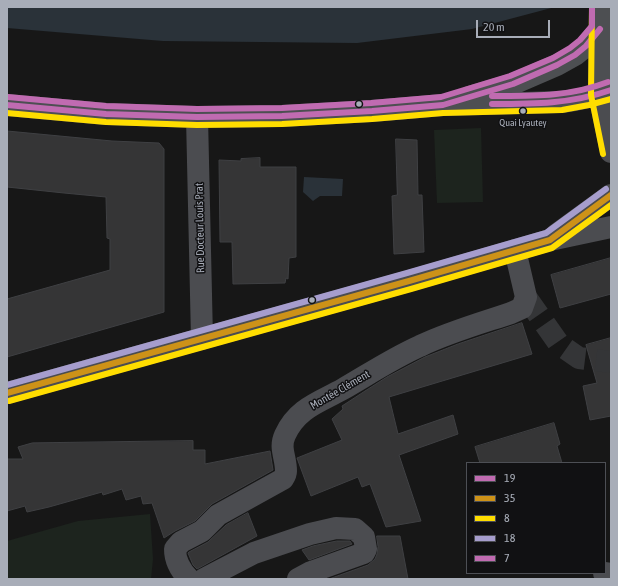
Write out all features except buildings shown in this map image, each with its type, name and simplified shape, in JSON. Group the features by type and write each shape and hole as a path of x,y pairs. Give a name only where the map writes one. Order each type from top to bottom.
{"main road":[{"path":"7,104 106,114 197,117 282,116 443,105 562,102 577,100 605,92 604,12"},
{"path":"443,105 513,84 557,65 575,55 586,46 604,12"}],"street":[{"path":"605,92 611,152"},
{"name":"Rue Docteur Louis Prat","path":"197,117 202,339"},
{"path":"550,240 611,195"},
{"path":"7,393 409,281 550,240 611,227"},
{"name":"Montée Clément","path":"189,579 183,573 175,555 175,549 181,542 202,531 218,515 283,479 286,472 282,448 285,435 294,420 312,405 342,390 393,359 420,345 522,308 526,298 515,250"},
{"path":"204,579 254,553 310,534 336,528 355,529 364,537 366,549 364,553 311,572 298,579"}],"shaded area":[{"path":"7,7 555,7 472,29 357,43 163,41 7,28"},
{"path":"481,128 483,202 437,203 434,130"},
{"path":"304,177 343,179 342,196 320,196 313,201 303,192"},
{"path":"150,514 153,559 151,579 7,579 7,541 78,521"}],"tunnel":[{"path":"526,297 559,344 579,358 611,362"}],"transit line":[{"name":"8","path":"592,7 591,95 603,154"},
{"name":"7","path":"8,97 106,106 197,109 282,108 441,97 510,76 553,58 570,48 580,40 592,26 592,7"},
{"name":"19","path":"7,105 106,114 197,117 282,116 443,105 513,84 557,65 575,55 586,46 600,29"},
{"name":"7","path":"492,96 551,95 579,91 608,82"},
{"name":"19","path":"492,104 567,101 596,95 611,90"},
{"name":"8","path":"7,113 106,122 197,125 282,124 443,113 562,110 611,99"},
{"name":"18","path":"7,385 546,233 606,189"},
{"name":"35","path":"7,393 409,281 550,240 611,195"},
{"name":"8","path":"9,401 411,289 552,248 611,205"}],"place":[{"name":"Quai Lyautey","path":"523,111"}]}
